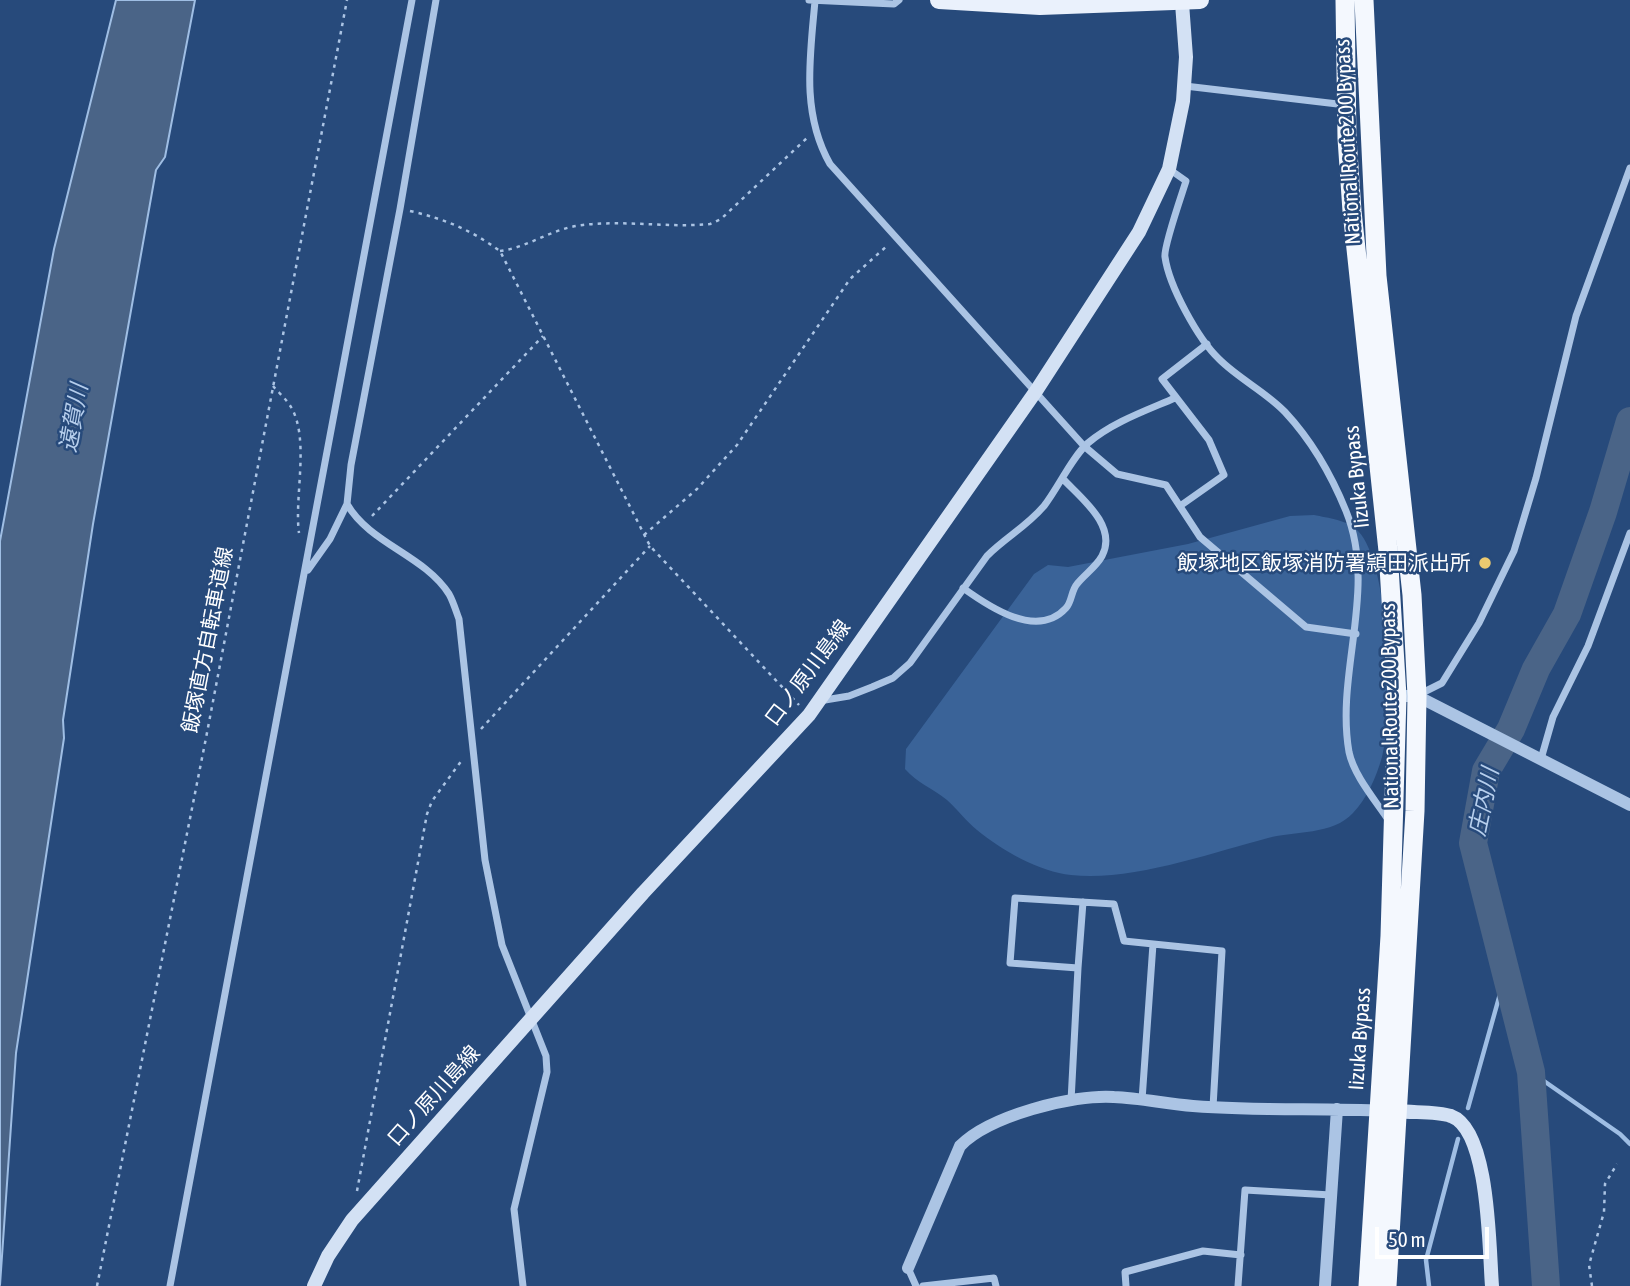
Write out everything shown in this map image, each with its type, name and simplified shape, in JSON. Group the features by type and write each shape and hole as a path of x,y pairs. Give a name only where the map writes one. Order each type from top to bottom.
{"highway":[{"name":"Iizuka Bypass","path":"1345,0 1346,104 1352,211 1388,551 1396,696 1394,828 1368,1286"},
{"name":"National Route 200 Bypass","path":"1364,0 1377,276 1412,595 1417,696 1415,811 1387,1286"}],"main road":[{"path":"945,0 1040,6 1182,3 1200,0"},
{"name":"口ノ原川島線","path":"314,1286 340,1235 363,1207 643,893 809,715 1036,391 1139,232 1169,169 1184,86 1186,57 1182,3"},
{"path":"1397,1111 1451,1116 1462,1124 1468,1133 1483,1175 1492,1286"}],"street":[{"path":"170,1286 412,0"},
{"path":"305,573 330,539 346,504 436,0"},
{"path":"899,0 894,4 812,1 810,113 814,131 830,164 1084,446 1117,474 1167,485 1200,537 1306,627 1356,634"},
{"path":"1184,86 1346,104"},
{"path":"1396,696 1417,696 1442,683 1479,623 1514,551 1576,316 1630,168"},
{"path":"1169,169 1186,181 1164,255 1196,331 1219,359 1284,411 1327,468 1347,514 1358,552 1356,634 1348,689 1349,754 1367,788 1394,828"},
{"path":"1180,506 1224,475 1209,440 1163,379 1207,344"},
{"path":"818,701 849,696 893,678 910,663 987,556 1001,542 1022,530 1063,479 1084,446 1104,430 1175,398"},
{"path":"963,589 1010,618 1037,619 1054,616 1067,607 1073,589 1104,554 1107,541 1099,519 1063,479"},
{"path":"346,504 363,524 433,577 449,594 459,619 470,741 485,860 502,945 546,1056 547,1072 514,1209 523,1286"},
{"path":"1538,758 1553,717 1588,646 1630,533"},
{"path":"1417,696 1630,805"},
{"path":"1077,968 1010,963 1015,898 1114,904 1124,941 1223,951 1213,1107"},
{"path":"1071,1101 1083,902"},
{"path":"1142,1100 1153,944"},
{"path":"916,1286 908,1268 960,1146 972,1133 996,1120 1071,1101 1113,1096 1213,1107 1397,1111"},
{"path":"1325,1286 1337,1109"},
{"path":"1238,1286 1245,1190 1331,1195"},
{"path":"1126,1286 1125,1272 1203,1251 1241,1255"},
{"path":"923,1286 994,1278 996,1286"}],"path":[{"name":"飯塚直方自転車道線","path":"97,1286 347,0"},
{"path":"500,251 513,250 551,231 586,224 710,224 721,219 814,131"},
{"path":"400,209 447,220 476,234 500,251 649,545 809,715"},
{"path":"645,536 697,489 737,445 850,279 897,237"},
{"path":"363,524 383,508 543,335"},
{"path":"274,386 292,408 297,424 301,469 300,537"},
{"path":"470,741 649,545"},
{"path":"363,1207 358,1203 357,1193 427,814 442,785 471,750"},
{"path":"1592,1286 1590,1265 1604,1212 1605,1184 1616,1164"}],"shaded area":[{"path":"1314,515 1349,524 1358,531 1369,548 1383,605 1388,675 1386,736 1374,780 1358,807 1345,820 1324,829 1268,838 1144,870 1094,876 1071,875 1034,865 997,845 947,800 905,769 906,749 1034,574 1048,565 1068,567 1188,544 1290,516"}],"water":[{"name":"遠賀川","path":"116,0 195,0 165,157 156,170 93,524 63,720 64,738 16,1053 0,1285 0,541 54,249"}],"waterway":[{"name":"庄内川","path":"1546,1286 1531,1072 1473,843 1486,771 1511,729 1536,669 1567,614 1603,512 1630,421"},
{"path":"1468,1108 1507,969"},
{"path":"1531,1072 1620,1134 1630,1144"},
{"path":"1429,1286 1426,1260 1458,1139"}],"place":[{"name":"飯塚地区飯塚消防署頴田派出所","path":"1485,563"}]}
